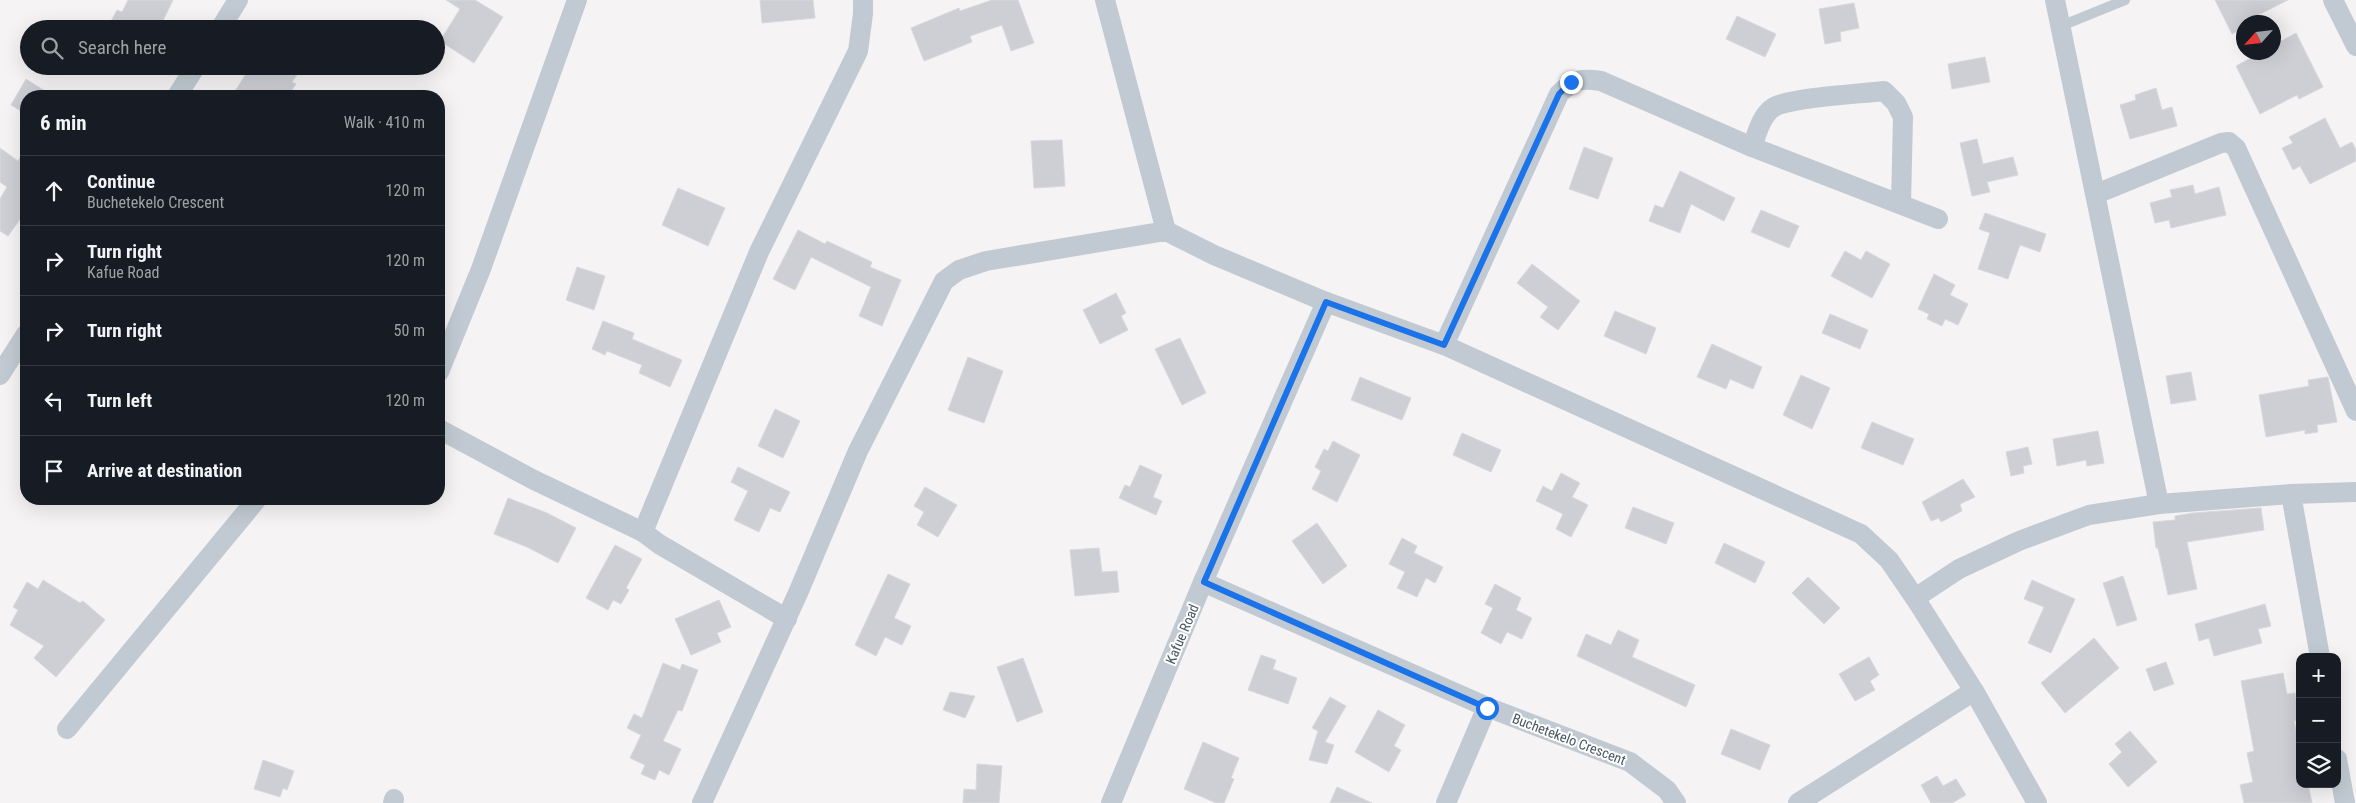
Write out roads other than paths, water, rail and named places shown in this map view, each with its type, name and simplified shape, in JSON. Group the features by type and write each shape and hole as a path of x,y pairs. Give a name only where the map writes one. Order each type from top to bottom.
{"street":[{"path":"226,20 238,0"},
{"path":"445,357 481,269 577,0"},
{"path":"643,532 759,252 858,51 863,0"},
{"path":"1105,0 1166,232"},
{"path":"2055,0 2159,504"},
{"path":"2333,0 2356,46"},
{"path":"181,90 190,75"},
{"path":"1444,345 1559,94 1571,82 1585,79 1601,81 1752,147 1938,219"},
{"path":"1752,147 1763,119 1773,108 1788,102 1884,91 1896,103 1903,117 1901,204"},
{"path":"2096,194 2221,142 2229,142 2236,148 2356,411"},
{"path":"702,803 786,619 858,451 944,281 958,270 986,262 1166,232 1214,255 1326,302 1444,345 1861,534 1889,560 1915,598 1974,691 2037,803"},
{"name":"Kafue Road","path":"1112,803 1204,582 1326,302"},
{"path":"0,375 20,343"},
{"path":"445,432 534,480 643,532 658,544 786,619"},
{"path":"1915,598 1959,569 2019,541 2089,515 2159,504 2291,494 2356,492"},
{"path":"2291,494 2319,653"},
{"path":"67,729 252,505"},
{"name":"Buchetekelo Crescent","path":"1204,582 1487,708 1630,762 1667,790 1676,803"},
{"path":"1798,803 1974,691"},
{"path":"1446,803 1487,708"},
{"path":"2341,784 2344,803"}],"lane":[{"path":"2061,26 2125,0"}]}
